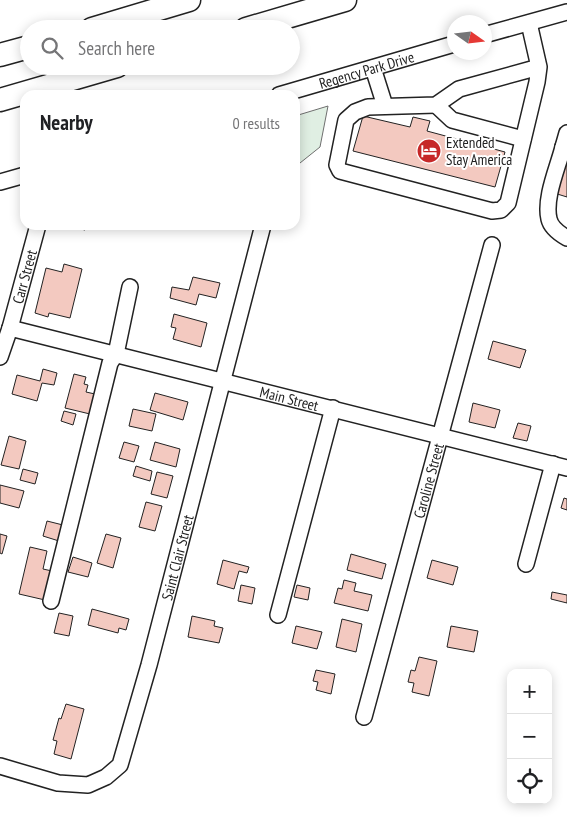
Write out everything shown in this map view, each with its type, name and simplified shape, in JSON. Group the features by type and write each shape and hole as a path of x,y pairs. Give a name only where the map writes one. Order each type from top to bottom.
{"highway":[{"path":"122,20 189,0"},
{"path":"277,20 345,0"},
{"path":"0,56 20,50"},
{"path":"35,90 87,75"},
{"path":"0,100 20,94"}],"street":[{"path":"492,34 567,12"},
{"path":"529,22 539,67 508,203 501,210 492,212 340,171 337,165 346,120 355,112 368,107 436,105 459,89 539,67"},
{"name":"Regency Park Drive","path":"297,90 447,46"},
{"path":"373,68 385,106"},
{"path":"436,105 452,120 523,139"},
{"path":"566,142 548,202 549,220 555,230 567,238"},
{"path":"0,182 20,176"},
{"name":"Carr Street","path":"0,357 10,328 37,230"},
{"name":"Saint Clair Street","path":"0,766 58,782 88,785 106,777 120,765 149,665 262,230"},
{"name":"Caroline Street","path":"364,717 492,245"},
{"path":"51,601 110,363 116,354 130,287"},
{"name":"Main Street","path":"10,328 560,466"},
{"path":"278,614 333,408"},
{"path":"526,564 560,466"}],"green space":[{"path":"328,106 320,147 300,163 300,114"}],"building":[{"name":"Extended Stay America","path":"363,116 410,127 413,117 430,121 427,131 505,152 495,187 353,151"},
{"path":"567,154 567,197 554,193"},
{"path":"64,264 82,269 70,318 49,313 48,317 35,313 46,268 62,272"},
{"path":"193,277 220,283 216,298 199,294 196,305 170,298 172,287 189,290"},
{"path":"174,314 207,323 201,347 173,339 176,328 171,327"},
{"path":"493,341 526,350 520,368 488,359"},
{"path":"43,369 57,373 54,385 42,383 37,401 12,394 17,375 40,381"},
{"path":"74,374 86,377 84,384 88,385 86,392 95,394 90,414 65,408"},
{"path":"155,393 188,402 183,420 150,410"},
{"path":"473,403 500,410 495,428 469,422"},
{"path":"133,409 156,414 152,431 129,426"},
{"path":"64,411 76,414 73,425 61,421"},
{"path":"518,423 531,426 527,441 513,438"},
{"path":"9,436 26,441 19,469 1,465"},
{"path":"124,442 139,446 134,462 119,458"},
{"path":"155,442 180,449 176,467 150,460"},
{"path":"136,466 152,471 150,481 133,476"},
{"path":"23,469 38,473 35,484 20,480"},
{"path":"157,472 173,476 167,498 151,494"},
{"path":"0,485 24,491 19,508 0,503"},
{"path":"564,498 567,499 567,510 561,508"},
{"path":"146,502 162,506 155,531 139,527"},
{"path":"47,521 63,525 59,541 43,536"},
{"path":"0,534 7,536 2,554 0,553"},
{"path":"106,534 121,538 113,568 97,563"},
{"path":"30,547 47,551 43,569 52,571 45,600 19,594"},
{"path":"351,554 386,564 382,579 347,570"},
{"path":"73,557 92,563 88,577 68,572"},
{"path":"223,560 249,567 247,573 239,571 234,589 217,584"},
{"path":"432,560 458,567 453,585 427,578"},
{"path":"344,580 356,583 354,591 372,595 368,611 334,603 338,588 342,589"},
{"path":"241,585 255,588 252,604 238,601"},
{"path":"297,585 310,588 308,600 294,597"},
{"path":"552,592 567,595 567,603 551,599"},
{"path":"92,609 129,619 126,630 119,628 118,633 88,625"},
{"path":"59,613 73,616 69,636 54,633"},
{"path":"192,616 215,621 214,626 223,628 219,643 188,637"},
{"path":"342,619 362,624 356,652 336,647"},
{"path":"296,626 322,632 317,649 292,643"},
{"path":"451,626 478,631 474,652 447,647"},
{"path":"419,657 437,661 429,696 412,692 414,683 408,682 411,670 415,671"},
{"path":"316,670 335,674 331,694 316,690 318,682 313,681"},
{"path":"66,704 84,709 71,759 54,754 57,741 53,740 59,718 61,719"}],"place":[{"name":"Extended Stay America","path":"429,151"}]}
